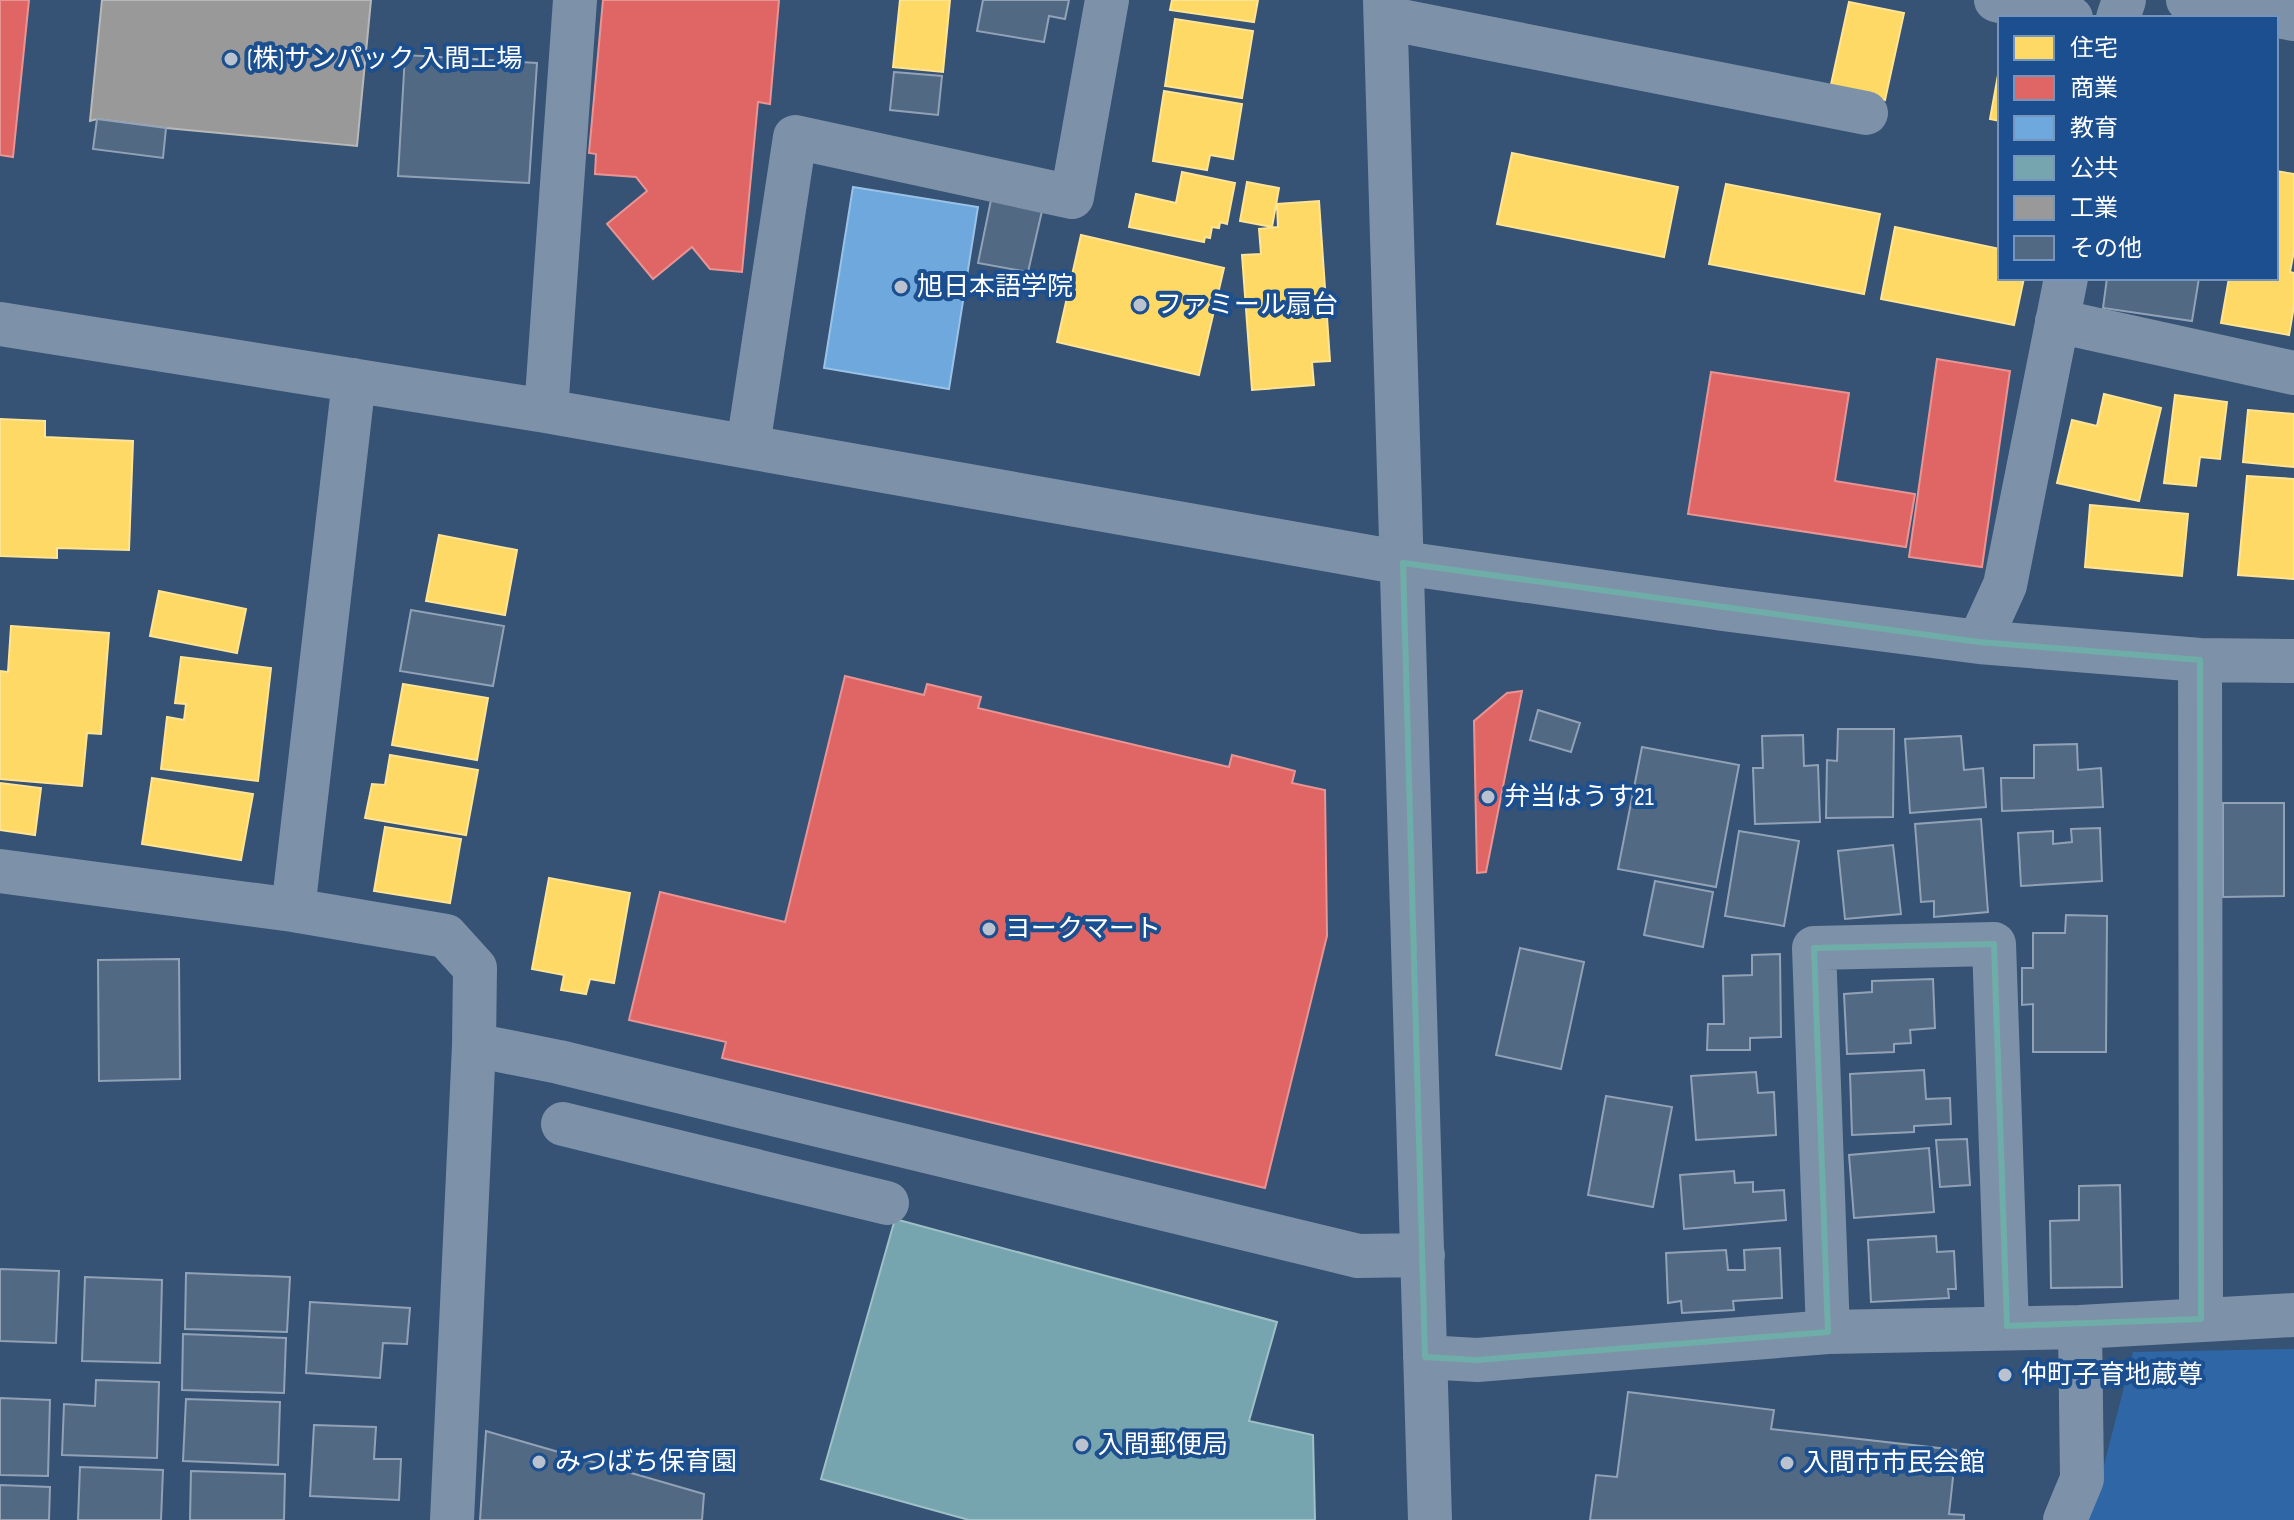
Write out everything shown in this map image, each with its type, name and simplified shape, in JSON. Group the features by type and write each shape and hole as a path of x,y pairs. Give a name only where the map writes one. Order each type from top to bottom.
{"street":[{"path":"546,411 575,0"},
{"path":"748,446 795,137 1072,197 1107,0"},
{"path":"1996,0 2063,16"},
{"path":"2188,0 2277,16"},
{"path":"1430,1520 1386,9 1866,113"},
{"path":"1979,642 2005,585 2066,280"},
{"path":"2057,321 2294,373"},
{"path":"0,324 546,411 1403,563 1979,642 2200,660 2294,661"},
{"path":"293,910 354,380"},
{"path":"2200,660 2201,1319"},
{"path":"0,871 293,910 446,936 475,968 452,1520"},
{"path":"1828,1332 1814,948 1994,944 2007,1326"},
{"path":"474,1045 575,1066 1358,1256 1423,1255"},
{"path":"563,1124 887,1203"},
{"path":"1425,1357 1477,1360 1828,1332 2007,1326 2080,1327 2294,1315"},
{"path":"2065,1520 2082,1479 2080,1327"}],"highlighted area":[{"path":"1403,563 1979,642 2200,660 2201,1319 2007,1326 1994,944 1814,948 1828,1332 1477,1360 1425,1357"}],"shaded area":[{"path":"2294,1349 2294,1520 2087,1520 2094,1504 2133,1352"}],"building: 住宅":[{"path":"900,0 950,0 943,72 893,67"},
{"path":"1172,0 1258,0 1254,22 1170,10"},
{"path":"1849,2 1904,13 1885,100 1830,89"},
{"path":"1175,19 1253,31 1242,98 1165,86"},
{"path":"1998,75 1998,121 1990,119"},
{"path":"1164,91 1242,104 1233,159 1210,155 1207,170 1153,161"},
{"path":"1512,153 1678,187 1664,257 1497,224"},
{"path":"2278,171 2294,174 2294,251 2290,272 2294,273 2294,306 2289,335 2221,323 2229,280 2278,280"},
{"path":"1182,172 1235,183 1227,224 1220,222 1219,228 1212,227 1210,238 1205,237 1204,242 1129,227 1136,194 1176,203"},
{"path":"1247,182 1279,188 1272,227 1240,221"},
{"path":"1726,184 1880,214 1864,294 1709,264"},
{"path":"1319,201 1330,361 1312,362 1314,385 1252,390 1242,255 1261,254 1259,229 1278,227 1277,204"},
{"path":"1895,227 1998,249 1998,280 2024,280 2014,325 1881,299"},
{"name":"ファミール扇台","path":"1081,235 1224,268 1199,375 1057,342"},
{"path":"2104,394 2161,408 2139,501 2057,483 2072,420 2097,426"},
{"path":"2175,395 2227,402 2220,459 2200,457 2196,486 2164,483"},
{"path":"2248,410 2294,414 2294,467 2243,462"},
{"path":"0,419 45,421 45,437 133,441 129,550 57,548 57,558 0,556"},
{"path":"2247,476 2294,479 2294,579 2238,575"},
{"path":"2090,505 2188,514 2182,576 2085,567"},
{"path":"439,535 517,550 505,615 426,601"},
{"path":"159,591 246,609 237,653 150,636"},
{"path":"11,626 109,633 101,734 87,733 82,786 0,779 0,671 8,672"},
{"path":"181,657 271,668 258,781 161,769 167,717 184,720 186,704 175,703"},
{"path":"403,684 488,698 477,760 392,745"},
{"path":"390,755 478,770 466,835 365,818 372,784 385,785"},
{"path":"152,778 253,794 241,860 142,844"},
{"path":"0,783 41,788 35,835 0,830"},
{"path":"385,827 461,839 450,903 374,891"},
{"path":"549,878 630,893 614,983 590,979 586,994 561,990 564,975 532,969"}],"building: 商業":[{"path":"0,0 29,0 13,157 0,155"},
{"path":"603,0 779,0 770,104 758,102 742,272 710,269 692,247 653,279 607,224 647,191 636,177 595,174 596,154 589,153"},
{"path":"1937,359 2010,371 1982,567 1909,557"},
{"path":"1711,372 1849,393 1835,481 1915,494 1906,547 1688,514"},
{"name":"ヨークマート","path":"845,676 924,695 927,684 981,697 978,708 1229,767 1232,755 1295,771 1292,783 1325,790 1327,936 1265,1188 722,1058 726,1042 629,1020 660,892 785,922"},
{"name":"弁当はうす21","path":"1522,691 1486,872 1477,873 1474,721 1507,693"}],"building: 教育":[{"name":"旭日本語学院","path":"853,187 978,207 949,389 824,368"}],"building: 公共":[{"path":"895,1219 1277,1322 1249,1421 1313,1435 1315,1520 969,1520 821,1479"}],"building: 工業":[{"name":"(株)サンパック 入間工場","path":"102,0 371,0 357,146 97,119 90,121"}],"building: その他":[{"path":"983,0 1069,0 1065,19 1049,16 1044,42 977,31"},
{"path":"405,55 537,63 529,183 398,176"},
{"path":"894,72 942,76 938,115 890,110"},
{"path":"97,119 166,128 163,158 93,149"},
{"path":"991,200 1042,211 1028,272 978,263"},
{"path":"2107,280 2199,280 2192,321 2103,308"},
{"path":"411,610 504,626 493,686 400,671"},
{"path":"1538,710 1580,723 1571,752 1530,740"},
{"path":"1838,729 1894,729 1893,817 1826,818 1827,760 1837,761"},
{"path":"1803,735 1804,766 1818,765 1820,822 1755,824 1753,768 1763,768 1762,736"},
{"path":"1961,736 1964,770 1983,768 1986,807 1910,813 1905,739"},
{"path":"2077,744 2078,770 2101,768 2103,807 2002,811 2001,778 2034,778 2034,745"},
{"path":"1642,747 1739,765 1716,887 1618,869"},
{"path":"2223,803 2284,803 2284,896 2223,897"},
{"path":"1981,819 1988,912 1934,917 1934,901 1921,902 1915,824"},
{"path":"2100,828 2102,881 2021,886 2018,833 2053,831 2053,844 2072,842 2071,829"},
{"path":"1739,831 1799,841 1784,926 1725,916"},
{"path":"1893,845 1901,914 1845,919 1838,851"},
{"path":"1655,881 1713,892 1703,947 1644,935"},
{"path":"2066,915 2107,916 2106,1052 2033,1052 2033,1004 2022,1005 2022,968 2033,968 2033,933 2065,933"},
{"path":"1520,948 1584,962 1561,1069 1496,1055"},
{"path":"1780,954 1781,1037 1750,1038 1750,1050 1707,1050 1708,1024 1724,1024 1723,976 1752,975 1752,955"},
{"path":"179,959 180,1079 99,1081 98,960"},
{"path":"1933,979 1935,1028 1910,1030 1911,1043 1894,1044 1894,1052 1847,1054 1844,994 1872,992 1872,981"},
{"path":"1924,1070 1926,1099 1950,1098 1951,1124 1914,1126 1914,1132 1852,1135 1850,1074"},
{"path":"1756,1072 1758,1093 1774,1092 1776,1135 1696,1140 1691,1076"},
{"path":"1606,1096 1672,1107 1653,1207 1588,1195"},
{"path":"1967,1139 1970,1185 1940,1187 1936,1140"},
{"path":"1929,1148 1934,1212 1854,1218 1849,1155"},
{"path":"1734,1171 1735,1183 1753,1182 1753,1192 1784,1190 1786,1220 1684,1229 1680,1175"},
{"path":"2120,1185 2122,1287 2051,1288 2050,1221 2079,1220 2079,1186"},
{"path":"1936,1236 1937,1252 1954,1251 1956,1289 1948,1289 1949,1298 1871,1302 1868,1240"},
{"path":"1780,1248 1782,1298 1733,1301 1734,1310 1682,1313 1681,1301 1668,1303 1666,1253 1726,1250 1728,1270 1745,1270 1744,1250"},
{"path":"0,1269 59,1271 56,1343 0,1341"},
{"path":"186,1273 290,1277 287,1332 185,1329"},
{"path":"85,1277 162,1280 160,1363 82,1361"},
{"path":"310,1302 410,1308 407,1344 383,1343 380,1378 306,1373"},
{"path":"183,1334 286,1338 284,1393 182,1390"},
{"path":"96,1380 159,1382 157,1458 62,1455 64,1404 95,1406"},
{"name":"入間市市民会館","path":"1628,1392 1774,1410 1771,1429 1956,1450 1949,1514 1964,1515 1964,1520 1590,1520 1596,1475 1617,1477"},
{"path":"0,1398 50,1400 48,1476 0,1475"},
{"path":"186,1399 280,1402 278,1465 183,1461"},
{"path":"314,1425 376,1427 374,1459 401,1459 399,1500 310,1496"},
{"name":"みつばち保育園","path":"486,1431 704,1494 702,1520 480,1520"},
{"path":"80,1467 163,1470 161,1520 78,1520"},
{"path":"191,1471 285,1474 284,1520 190,1520"},
{"path":"0,1485 50,1487 49,1520 0,1520"}],"place":[{"name":"(株)サンパック 入間工場","path":"231,59"},
{"name":"旭日本語学院","path":"901,287"},
{"name":"ファミール扇台","path":"1140,305"},
{"name":"弁当はうす21","path":"1488,797"},
{"name":"ヨークマート","path":"989,929"},
{"name":"仲町子育地蔵尊","path":"2005,1375"},
{"name":"入間郵便局","path":"1082,1445"},
{"name":"みつばち保育園","path":"539,1462"},
{"name":"入間市市民会館","path":"1787,1463"}]}
